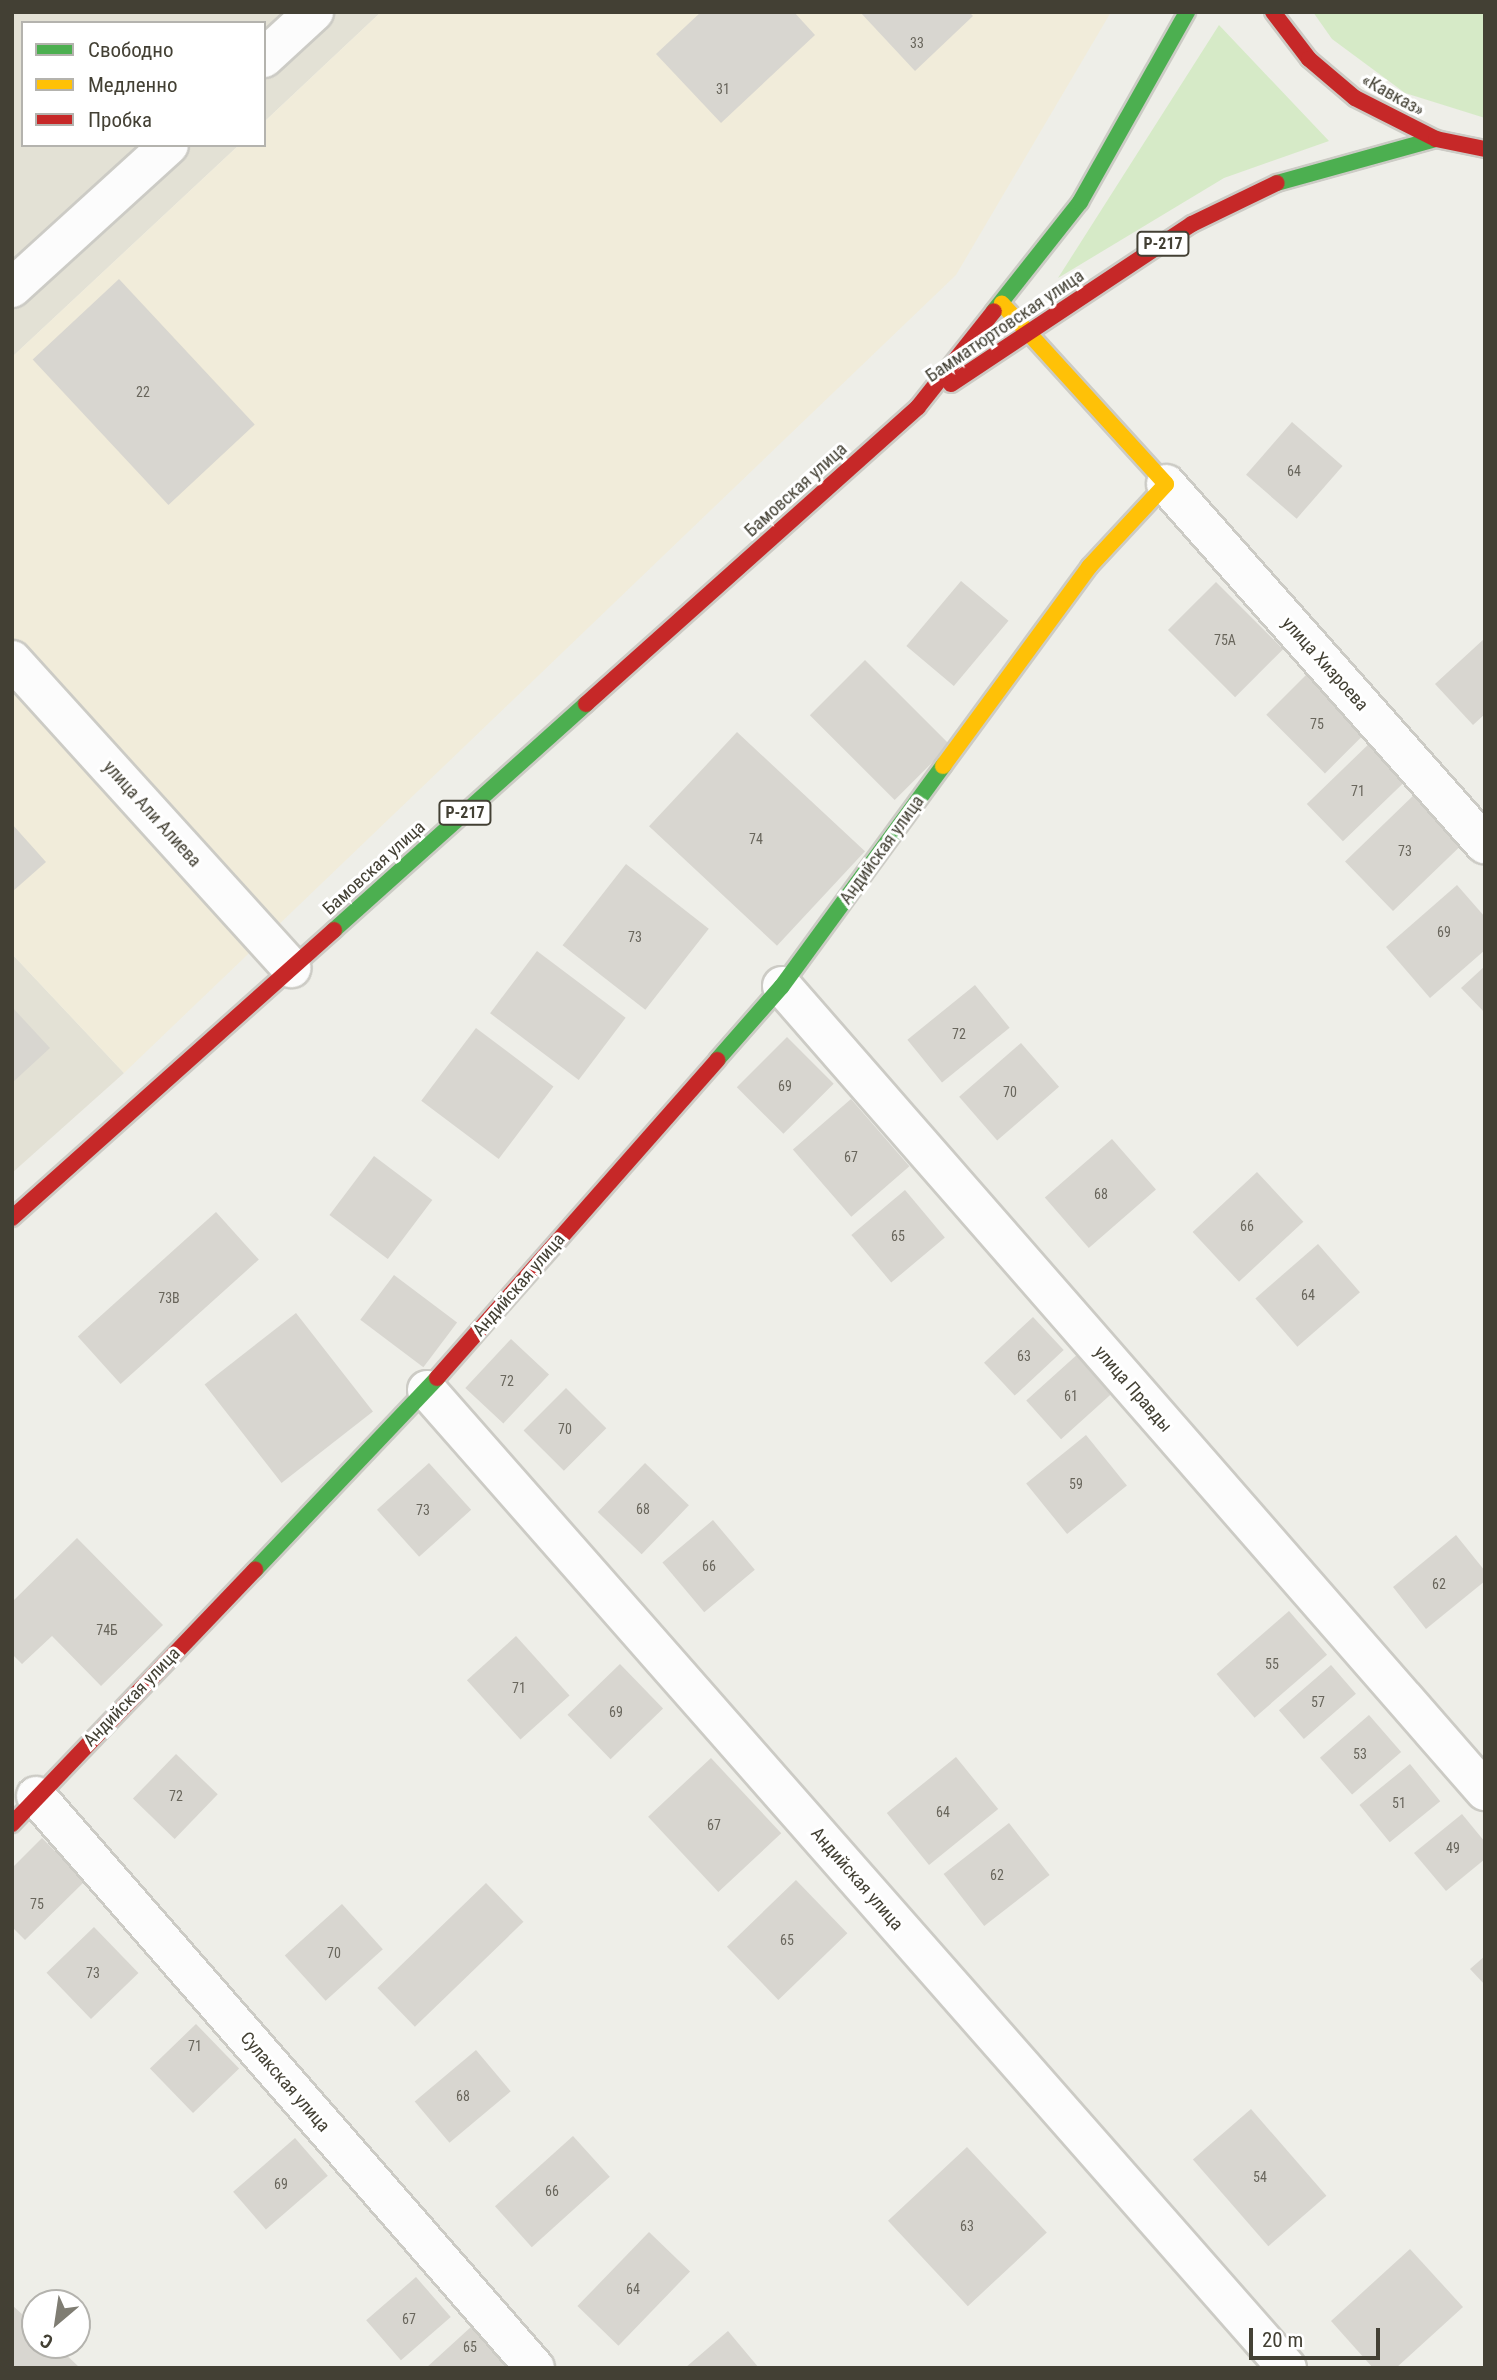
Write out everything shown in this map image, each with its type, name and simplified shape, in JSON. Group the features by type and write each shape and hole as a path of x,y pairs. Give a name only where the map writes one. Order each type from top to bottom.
{"main road":[{"name":"Бамматюртовская улица","path":"918,407 1080,202 1187,12"},
{"name":"«Кавказ»","path":"1273,12 1309,60 1355,98 1436,139 1485,149"},
{"name":"Бамматюртовская улица","path":"918,407 1192,224 1266,186 1436,139"},
{"path":"1002,304 1166,484"},
{"name":"Бамовская улица","path":"12,1218 918,407"},
{"name":"Андийская улица","path":"24,1810 427,1390 782,986 1089,567 1166,484"}],"street":[{"path":"266,56 314,12"},
{"path":"12,288 167,147"},
{"name":"улица Хизроева","path":"1166,484 1485,844"},
{"name":"улица Али Алиева","path":"12,660 291,968"},
{"name":"улица Правды","path":"782,986 1485,1791"},
{"name":"Андийская улица","path":"427,1390 1287,2368"},
{"name":"Сулакская улица","path":"24,1810 535,2368"}],"shaded area":[{"path":"12,12 381,12 266,120 266,21 21,21 21,147 237,147 12,357"},
{"path":"381,12 1111,12 956,275 124,1073 12,954 12,357 237,147 266,147 266,120"},
{"path":"12,954 124,1073 12,1173"}],"green space":[{"path":"1313,12 1485,12 1485,118 1405,93 1332,39"},
{"path":"1219,25 1329,141 1224,178 1058,278"}],"building":[{"path":"701,12 794,12 815,35 721,123 656,54"},
{"path":"860,12 969,12 973,16 915,71"},
{"path":"119,279 255,425 168,505 33,359"},
{"path":"1292,422 1343,466 1297,519 1246,475"},
{"path":"961,581 1008,621 954,686 906,646"},
{"path":"1216,582 1283,649 1235,697 1168,630"},
{"path":"1485,638 1485,714 1473,725 1435,684"},
{"path":"865,660 950,745 895,800 810,715"},
{"path":"1308,673 1367,732 1325,773 1266,715"},
{"path":"737,732 865,851 777,946 649,826"},
{"path":"1373,740 1409,777 1343,841 1307,804"},
{"path":"1417,792 1465,842 1393,911 1345,861"},
{"path":"12,824 46,862 12,892"},
{"path":"626,864 709,929 645,1010 563,945"},
{"path":"1457,885 1485,917 1485,950 1430,998 1386,947"},
{"path":"537,951 626,1018 579,1080 490,1013"},
{"path":"1485,966 1485,1013 1461,988"},
{"path":"975,985 1010,1028 942,1082 907,1040"},
{"path":"12,1007 50,1048 12,1083"},
{"path":"476,1028 553,1086 499,1159 421,1101"},
{"path":"787,1037 834,1084 783,1134 737,1087"},
{"path":"1021,1043 1059,1087 997,1141 959,1097"},
{"path":"851,1099 909,1166 851,1217 793,1150"},
{"path":"1112,1139 1156,1190 1089,1248 1045,1197"},
{"path":"374,1156 432,1200 388,1259 329,1215"},
{"path":"1257,1172 1303,1222 1239,1282 1193,1232"},
{"path":"905,1190 945,1237 891,1282 851,1235"},
{"path":"216,1212 259,1260 121,1384 78,1336"},
{"path":"1318,1244 1360,1292 1297,1347 1255,1298"},
{"path":"394,1275 457,1323 423,1367 360,1320"},
{"path":"296,1313 373,1412 282,1483 205,1384"},
{"path":"1033,1317 1064,1350 1015,1396 984,1363"},
{"path":"511,1339 549,1374 503,1423 465,1388"},
{"path":"1079,1353 1114,1392 1061,1439 1026,1401"},
{"path":"566,1388 606,1428 564,1471 524,1430"},
{"path":"1086,1435 1127,1486 1067,1534 1026,1483"},
{"path":"429,1463 471,1510 419,1557 377,1510"},
{"path":"645,1463 689,1505 642,1554 598,1512"},
{"path":"713,1520 755,1570 704,1612 662,1562"},
{"path":"1456,1535 1485,1571 1485,1581 1426,1629 1393,1587"},
{"path":"77,1538 163,1625 101,1686 52,1636 22,1664 12,1654 12,1602"},
{"path":"1289,1611 1327,1655 1255,1718 1217,1674"},
{"path":"516,1636 570,1695 520,1740 467,1680"},
{"path":"620,1664 663,1709 611,1759 567,1715"},
{"path":"1331,1665 1356,1694 1304,1739 1279,1710"},
{"path":"1369,1715 1401,1752 1352,1795 1320,1758"},
{"path":"176,1754 218,1794 175,1839 133,1799"},
{"path":"956,1757 998,1809 929,1865 887,1813"},
{"path":"711,1758 781,1833 718,1892 648,1817"},
{"path":"1410,1764 1440,1801 1390,1842 1359,1805"},
{"path":"1462,1814 1485,1842 1485,1859 1446,1891 1414,1853"},
{"path":"1009,1823 1050,1875 984,1926 944,1874"},
{"path":"42,1838 85,1881 25,1940 12,1927 12,1868"},
{"path":"796,1880 847,1933 778,2000 727,1947"},
{"path":"486,1883 524,1922 415,2027 377,1988"},
{"path":"342,1904 383,1949 326,2001 285,1956"},
{"path":"94,1927 138,1973 91,2019 47,1973"},
{"path":"1485,1956 1485,1985 1470,1969"},
{"path":"196,2024 239,2069 193,2113 150,2068"},
{"path":"476,2050 511,2091 449,2143 415,2101"},
{"path":"1251,2109 1326,2196 1268,2246 1193,2160"},
{"path":"573,2136 610,2177 532,2247 495,2206"},
{"path":"295,2138 328,2176 266,2230 233,2192"},
{"path":"967,2147 1047,2233 968,2306 888,2221"},
{"path":"649,2232 690,2272 618,2346 577,2306"},
{"path":"1410,2249 1463,2307 1396,2368 1373,2368 1331,2321"},
{"path":"416,2277 451,2317 401,2360 366,2320"},
{"path":"12,2305 21,2313 21,2359 71,2359 80,2368 12,2368"},
{"path":"472,2326 510,2368 426,2368"},
{"path":"728,2331 759,2368 685,2368"}],"traffic: fast":[{"path":"994,311 1080,202 1187,12"},
{"path":"1277,183 1436,139"},
{"path":"334,930 586,704"},
{"path":"717,1060 782,986 943,766"},
{"path":"255,1570 437,1378"}],"traffic: slow":[{"path":"943,766 1089,567 1166,484 1002,304"}],"traffic: jam":[{"path":"1273,12 1309,59 1355,98 1436,139 1485,149"},
{"path":"951,384 1192,224 1277,183"},
{"path":"586,704 918,407 994,311"},
{"path":"12,1218 334,930"},
{"path":"437,1378 717,1060"},
{"path":"12,1824 255,1570"}]}
